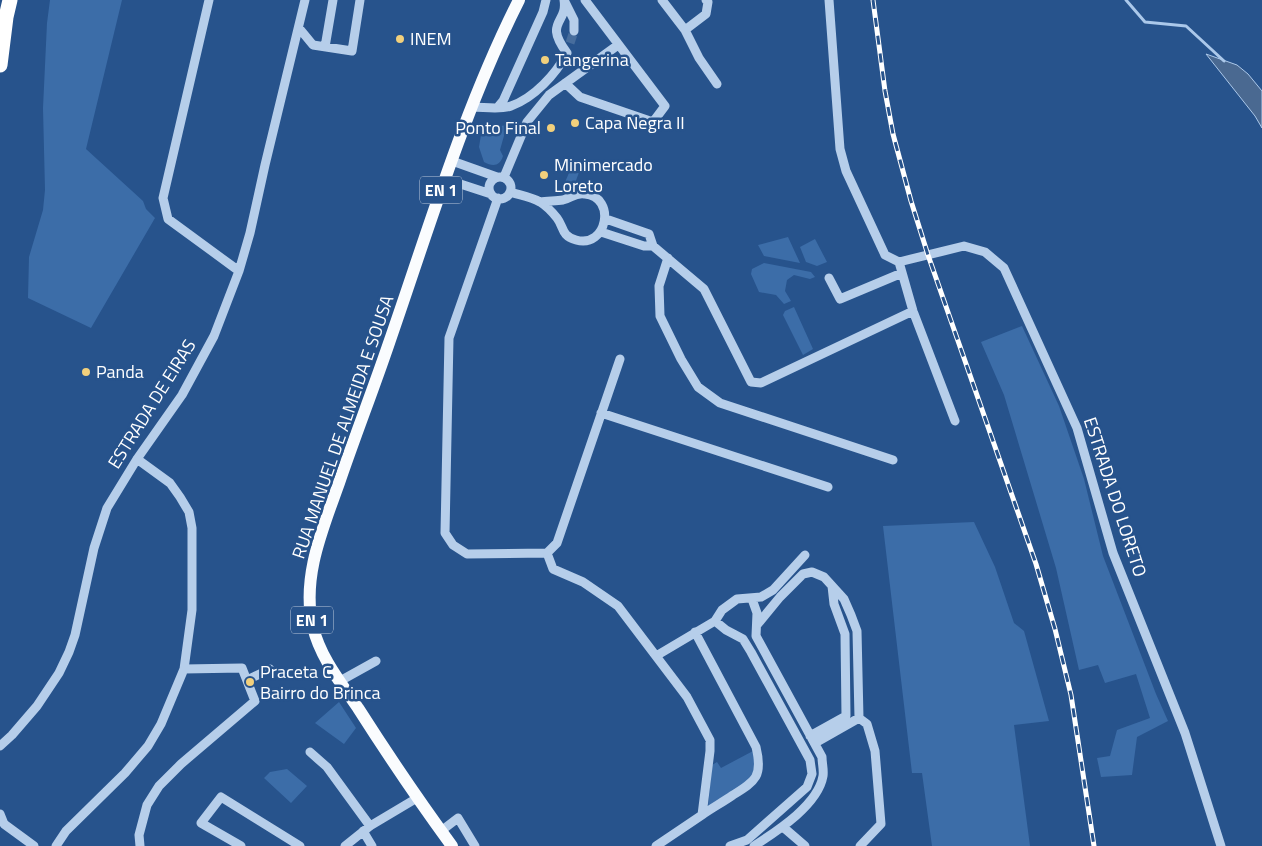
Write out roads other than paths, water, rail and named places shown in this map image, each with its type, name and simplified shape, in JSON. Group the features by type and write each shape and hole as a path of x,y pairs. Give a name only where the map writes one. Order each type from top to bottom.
{"highway":[{"path":"0,65 10,0"}],"main road":[{"name":"RUA MANUEL DE ALMEIDA E SOUSA","path":"452,846 417,798 331,668 313,628 310,608 311,578 317,547 445,179 472,107 519,0"}],"street":[{"path":"209,0 163,198 168,219 239,271"},
{"name":"ESTRADA DE EIRAS","path":"0,746 37,706 59,673 69,652 77,626 94,548 107,508 137,459 182,395 214,336 239,271 250,233 305,0"},
{"path":"325,46 333,0"},
{"path":"299,28 313,45 352,51 360,0"},
{"path":"498,107 503,100 543,12 546,0"},
{"path":"565,83 580,97 653,122 665,106 585,0"},
{"path":"662,0 685,30 699,58 718,84"},
{"path":"685,30 706,14 708,2 706,0"},
{"path":"829,0 836,80 838,135 846,171 885,255 900,262 913,310 955,421"},
{"path":"564,1 564,8 556,25 556,35 567,53"},
{"path":"564,1 574,20 574,31"},
{"path":"472,107 510,107 543,86 555,74 567,53 570,43"},
{"path":"618,45 549,94 528,122 500,177 490,184 494,196 450,338 445,533 453,545 467,554 547,553 557,543 620,359"},
{"path":"445,179 494,196 505,197 510,192 509,182 500,177 452,161"},
{"path":"510,192 540,202 565,200 577,194 590,195 602,205 606,219 601,232 595,237 583,241 569,237 563,232 558,219 540,202"},
{"path":"606,219 649,234 653,246 704,289 751,382 761,383 913,310"},
{"path":"601,232 644,246 653,246"},
{"name":"ESTRADA DO LORETO","path":"900,262 964,246 985,252 1004,268 1077,428 1113,553 1184,733 1221,846"},
{"path":"668,258 659,286 660,316 681,359 698,387 720,402 893,460"},
{"path":"829,278 840,299 902,273"},
{"path":"602,413 828,487"},
{"path":"56,846 66,831 125,773 148,746 160,724 184,669 192,610 192,528 189,512 170,483 137,459"},
{"path":"547,553 553,569 583,582 618,606 687,697 710,740 702,815"},
{"path":"656,656 714,621 722,610 737,599 761,597 773,590 805,555"},
{"path":"757,625 780,597 803,574 812,572 824,577 844,599 857,631 859,718"},
{"path":"813,740 846,716 845,634 834,604 832,586"},
{"path":"752,599 757,613 756,636 822,757 824,775 818,794 783,827 754,846"},
{"path":"714,621 743,639 747,645 810,760 812,774 807,787 774,817 747,840 730,846"},
{"path":"656,846 752,783 758,773 760,762 756,747 695,632"},
{"path":"340,681 376,661"},
{"path":"140,846 139,835 147,805 158,786 255,701 242,668 184,669"},
{"path":"247,680 270,669"},
{"path":"813,740 859,718"},
{"path":"859,718 867,724 875,751 881,824 860,846"},
{"path":"310,752 327,767 367,829 372,846"},
{"path":"241,846 200,823 221,797 300,846"},
{"path":"345,846 367,829 417,798"},
{"path":"0,814 4,824 34,846"},
{"path":"441,831 458,818 475,846"},
{"path":"783,827 805,846"}],"waterway":[{"path":"1126,0 1145,22 1186,26 1224,61"}],"tunnel":[{"path":"570,43 574,31"}],"railway":[{"path":"873,0 885,91 893,134 911,201 928,255 1036,564 1055,629 1071,695 1094,846"}],"place":[{"name":"INEM","path":"400,39"},
{"name":"Tangerina","path":"545,60"},
{"name":"Capa Negra II","path":"575,123"},
{"name":"Ponto Final","path":"551,128"},
{"name":"Minimercado Loreto","path":"544,175"},
{"name":"Panda","path":"86,372"},
{"name":"Praceta C Bairro do Brinca","path":"250,682"}]}
